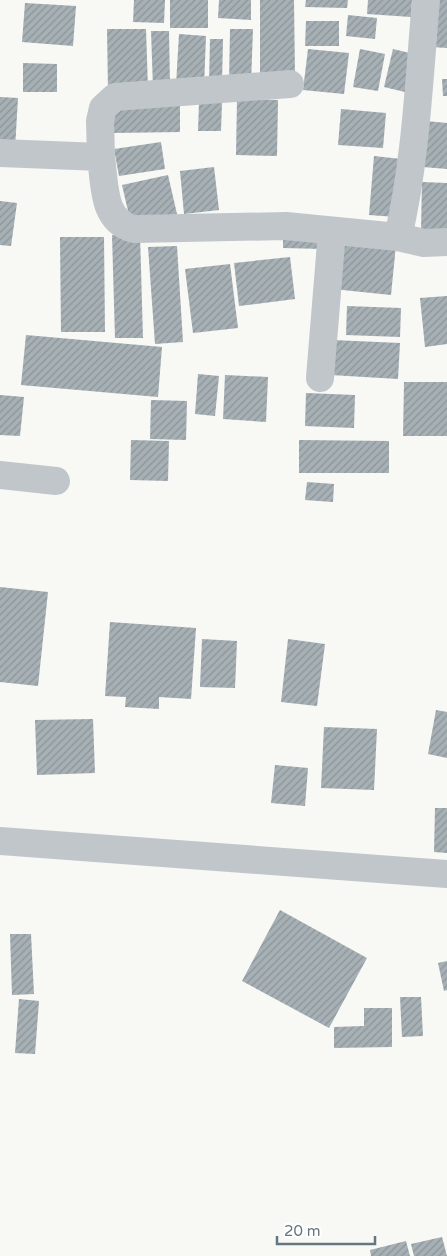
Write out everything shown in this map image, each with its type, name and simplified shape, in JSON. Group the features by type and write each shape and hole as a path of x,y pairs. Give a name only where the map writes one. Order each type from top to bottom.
{"street":[{"path":"398,237 411,163 426,0"},
{"path":"290,84 115,97 103,108 100,121 101,157 110,213 122,226 134,229 286,226 398,237 424,243 447,242"},
{"path":"0,153 101,157"},
{"path":"320,378 332,231"},
{"path":"0,475 56,482"},
{"path":"0,842 447,874"}],"building":[{"path":"134,0 165,0 164,23 133,22"},
{"path":"170,0 208,0 208,28 170,28"},
{"path":"219,0 251,0 251,20 218,18"},
{"path":"260,0 294,0 295,76 260,77"},
{"path":"306,0 348,0 347,8 305,7"},
{"path":"368,0 412,0 411,17 367,14"},
{"path":"433,0 447,0 447,48 432,47"},
{"path":"25,3 76,6 73,46 22,42"},
{"path":"348,15 377,18 375,39 346,36"},
{"path":"306,21 339,21 339,46 305,46"},
{"path":"107,29 146,29 148,89 108,90"},
{"path":"230,29 253,29 251,84 229,83"},
{"path":"151,31 169,31 170,87 153,88"},
{"path":"179,34 206,36 204,87 176,85"},
{"path":"210,39 223,39 222,83 209,83"},
{"path":"308,49 349,53 344,94 303,90"},
{"path":"360,49 385,54 378,91 353,87"},
{"path":"393,49 418,55 409,93 384,87"},
{"path":"23,63 57,64 57,92 23,92"},
{"path":"442,79 447,79 447,96 443,96"},
{"path":"0,97 18,98 15,149 0,148"},
{"path":"237,99 278,100 277,156 236,155"},
{"path":"180,102 180,132 113,133 113,104"},
{"path":"199,102 222,103 221,131 198,131"},
{"path":"341,109 386,113 383,148 338,145"},
{"path":"426,121 447,123 447,169 423,167"},
{"path":"161,142 165,169 119,176 114,149"},
{"path":"374,156 401,159 396,217 369,215"},
{"path":"214,167 219,210 184,214 180,171"},
{"path":"168,175 177,214 131,224 122,185"},
{"path":"422,182 447,183 447,232 421,231"},
{"path":"0,201 17,203 11,246 0,245"},
{"path":"283,230 323,231 323,249 283,248"},
{"path":"140,234 143,338 115,338 112,235"},
{"path":"60,237 104,237 105,332 61,332"},
{"path":"338,239 396,245 391,295 333,289"},
{"path":"177,246 183,342 155,344 148,247"},
{"path":"290,257 295,299 239,306 234,263"},
{"path":"230,264 238,328 193,333 185,269"},
{"path":"447,296 447,344 425,347 420,298"},
{"path":"347,306 401,308 400,337 346,335"},
{"path":"26,335 162,347 158,397 21,385"},
{"path":"333,340 400,343 398,379 331,375"},
{"path":"198,374 219,376 215,416 195,414"},
{"path":"225,375 268,377 266,422 223,419"},
{"path":"404,382 447,382 447,436 403,436"},
{"path":"306,393 355,395 354,428 305,426"},
{"path":"0,395 24,397 20,436 0,435"},
{"path":"151,400 187,401 186,440 150,439"},
{"path":"131,440 169,441 168,481 130,480"},
{"path":"299,440 389,441 389,473 299,473"},
{"path":"307,482 334,484 333,502 305,500"},
{"path":"0,587 48,592 38,686 0,682"},
{"path":"110,622 196,628 191,699 159,697 159,709 125,707 126,697 105,696"},
{"path":"202,639 237,641 235,688 200,687"},
{"path":"288,639 325,644 317,706 281,702"},
{"path":"436,710 447,712 447,758 428,754"},
{"path":"93,719 95,773 37,775 35,720"},
{"path":"324,727 377,729 374,790 321,788"},
{"path":"275,765 308,768 305,806 271,803"},
{"path":"435,808 447,808 447,853 434,852"},
{"path":"280,910 367,958 329,1028 242,981"},
{"path":"10,934 31,934 34,994 12,995"},
{"path":"447,961 447,990 444,991 438,963"},
{"path":"400,997 421,997 423,1036 402,1037"},
{"path":"19,999 39,1001 35,1054 15,1053"},
{"path":"364,1008 392,1008 392,1047 334,1048 334,1027 364,1026"},
{"path":"442,1237 447,1256 414,1256 411,1244"},
{"path":"406,1241 410,1256 371,1256 370,1250"}]}
